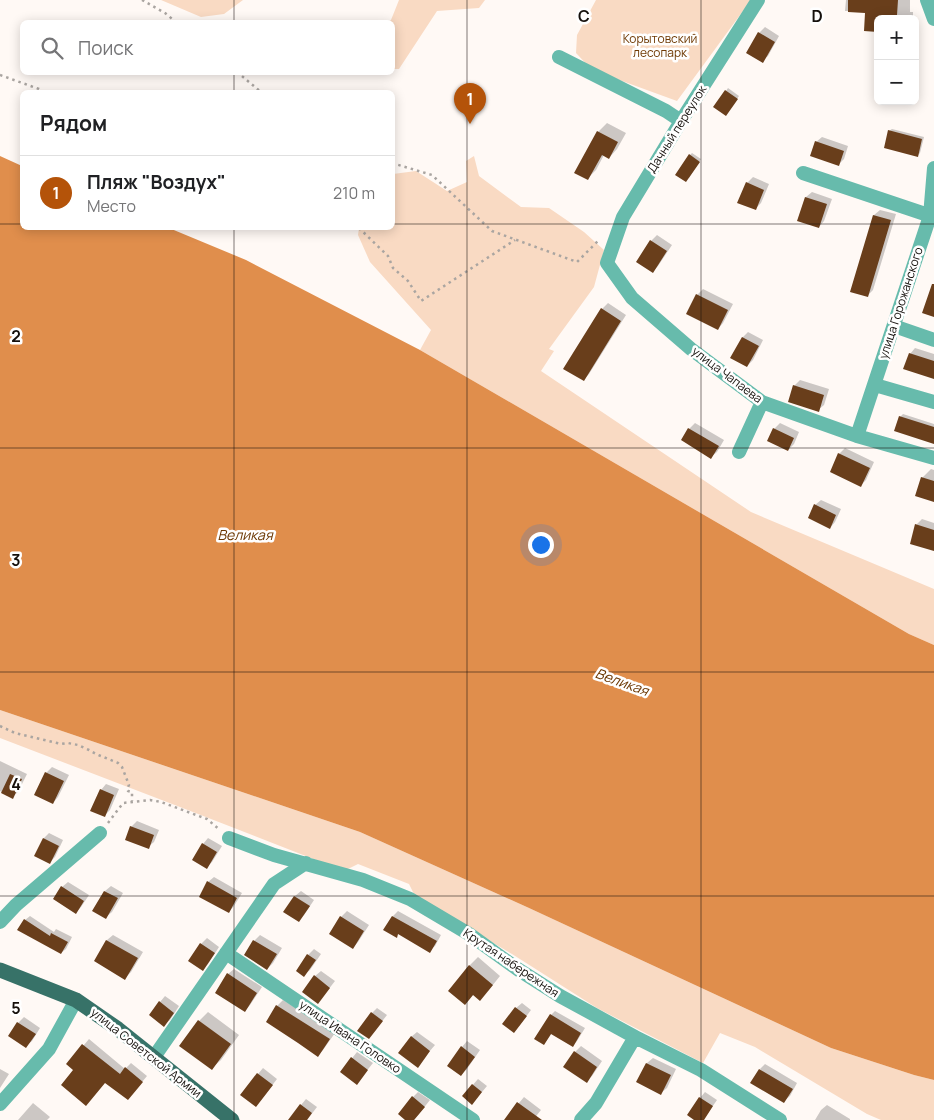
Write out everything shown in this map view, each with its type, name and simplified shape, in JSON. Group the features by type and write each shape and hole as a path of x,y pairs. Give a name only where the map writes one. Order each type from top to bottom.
{"main road":[{"name":"улица Советской Армии","path":"0,970 76,1000 118,1029 232,1120"}],"street":[{"name":"Дачный переулок","path":"607,263 622,217 758,0"},
{"path":"927,0 934,19"},
{"path":"559,57 666,111 681,121"},
{"name":"улица Горожанского","path":"857,436 932,216 934,168"},
{"path":"803,173 932,216"},
{"name":"улица Чапаева","path":"607,263 632,298 691,349 762,402 857,436 934,458"},
{"path":"894,326 934,340"},
{"path":"875,385 934,402"},
{"path":"738,452 762,402"},
{"path":"0,922 16,905 100,833"},
{"name":"Крутая набережная","path":"229,838 274,854 363,880 410,899 469,934 519,970 560,996 701,1070 780,1120"},
{"path":"154,1058 274,884 306,863"},
{"name":"улица Ивана Головко","path":"226,953 473,1120"},
{"path":"0,1104 49,1049 76,1000"},
{"path":"581,1120 596,1103 636,1037"}],"path":[{"path":"142,0 174,20"},
{"path":"241,75 259,90"},
{"path":"0,76 41,90"},
{"path":"395,164 432,175 492,232 577,262 603,236"},
{"path":"361,230 388,256 393,268 408,281 422,301 515,240"},
{"path":"0,726 15,733 61,744 78,745 118,763 122,767 128,782 127,789 132,792 132,801"},
{"path":"100,833 123,803 150,800 161,802 207,819 229,838"}],"green space":[{"path":"161,0 243,0 224,14 201,17"},
{"path":"399,0 485,0 479,8 437,11 399,69 395,69 395,20 391,20"},
{"name":"Корытовский лесопарк","path":"596,0 751,0 677,101 592,70 576,53 577,35"},
{"path":"474,156 479,176 521,207 549,208 584,232 604,250 594,287 549,349 554,351 541,371 751,512 934,589 934,645 909,634 420,350 431,330 370,262 358,235 359,230 395,230 395,174 416,171 447,191 467,182 466,161"},
{"path":"0,710 360,832 831,1048 934,1080 934,1120 881,1120 867,1114 755,1047 720,1033 703,1063 597,1008 512,954 416,898 409,884 358,864 344,871 0,738"}],"water":[{"name":"Великая","path":"0,156 20,165 20,230 174,230 246,260 420,350 909,634 934,645 934,1080 831,1048 360,832 0,710"}],"building":[{"path":"848,0 898,0 897,15 874,15 874,32 864,31 865,13 848,12"},
{"path":"758,32 775,42 763,63 746,53"},
{"path":"725,90 738,99 726,116 713,107"},
{"path":"888,130 922,139 918,157 884,148"},
{"path":"597,131 618,142 609,159 602,155 588,180 574,173"},
{"path":"815,141 844,151 839,166 810,156"},
{"path":"689,154 700,162 686,182 675,175"},
{"path":"746,182 764,190 756,210 737,203"},
{"path":"805,197 827,204 819,228 797,221"},
{"path":"873,215 891,220 868,297 850,292"},
{"path":"650,240 667,251 653,273 636,262"},
{"path":"932,284 934,284 934,317 922,313"},
{"path":"696,294 728,310 718,330 686,314"},
{"path":"601,308 621,321 584,381 563,369"},
{"path":"742,337 759,346 747,367 730,358"},
{"path":"909,353 934,361 934,379 903,369"},
{"path":"793,385 824,395 819,412 788,402"},
{"path":"899,416 934,427 934,444 894,431"},
{"path":"688,428 719,446 711,459 681,440"},
{"path":"773,428 794,438 788,451 767,441"},
{"path":"838,453 870,468 861,487 830,472"},
{"path":"921,477 934,481 934,502 915,496"},
{"path":"814,504 836,515 830,529 808,518"},
{"path":"915,524 934,530 934,551 910,544"},
{"path":"45,772 64,781 53,804 34,795"},
{"path":"10,774 22,779 13,799 1,793"},
{"path":"100,789 114,795 105,817 90,811"},
{"path":"130,826 154,835 149,849 125,840"},
{"path":"43,838 59,846 50,864 34,856"},
{"path":"202,843 217,852 207,869 192,860"},
{"path":"207,881 237,898 229,913 199,897"},
{"path":"61,886 84,901 76,914 53,899"},
{"path":"104,891 118,898 106,919 92,911"},
{"path":"294,896 310,906 299,922 283,912"},
{"path":"340,916 364,931 353,949 329,934"},
{"path":"392,916 437,941 430,953 398,934 397,938 383,930"},
{"path":"24,919 50,936 51,933 68,942 61,954 17,930"},
{"path":"106,940 138,958 125,980 94,961"},
{"path":"253,940 277,954 267,970 244,955"},
{"path":"200,943 215,953 203,971 188,961"},
{"path":"307,954 316,960 304,977 296,971"},
{"path":"469,965 493,985 480,1001 473,995 465,1005 448,991"},
{"path":"227,973 257,993 245,1012 215,993"},
{"path":"314,975 330,988 318,1004 302,992"},
{"path":"159,1001 174,1013 164,1027 149,1015"},
{"path":"276,1005 330,1039 318,1057 266,1022"},
{"path":"515,1007 527,1016 514,1033 502,1024"},
{"path":"371,1012 383,1021 369,1039 357,1031"},
{"path":"550,1014 581,1033 573,1047 551,1034 544,1045 534,1039"},
{"path":"198,1020 231,1044 212,1070 179,1046"},
{"path":"17,1022 36,1034 26,1048 8,1036"},
{"path":"411,1036 430,1051 418,1068 398,1053"},
{"path":"82,1044 120,1074 125,1067 143,1082 128,1100 105,1083 86,1106 61,1085 73,1070 66,1064"},
{"path":"461,1046 475,1057 461,1076 447,1066"},
{"path":"574,1051 597,1067 587,1083 563,1067"},
{"path":"351,1057 368,1070 357,1085 340,1072"},
{"path":"646,1063 671,1075 661,1095 636,1082"},
{"path":"759,1069 793,1089 784,1103 750,1083"},
{"path":"257,1073 273,1085 256,1107 240,1095"},
{"path":"472,1084 482,1092 472,1105 462,1096"},
{"path":"412,1096 425,1107 414,1120 405,1120 398,1114"},
{"path":"699,1097 713,1106 704,1120 694,1120 687,1115"},
{"path":"517,1102 542,1120 504,1120"},
{"path":"300,1104 312,1113 307,1120 288,1120"}],"place":[{"name":"Пляж \"Воздух\"","path":"470,124"}]}
